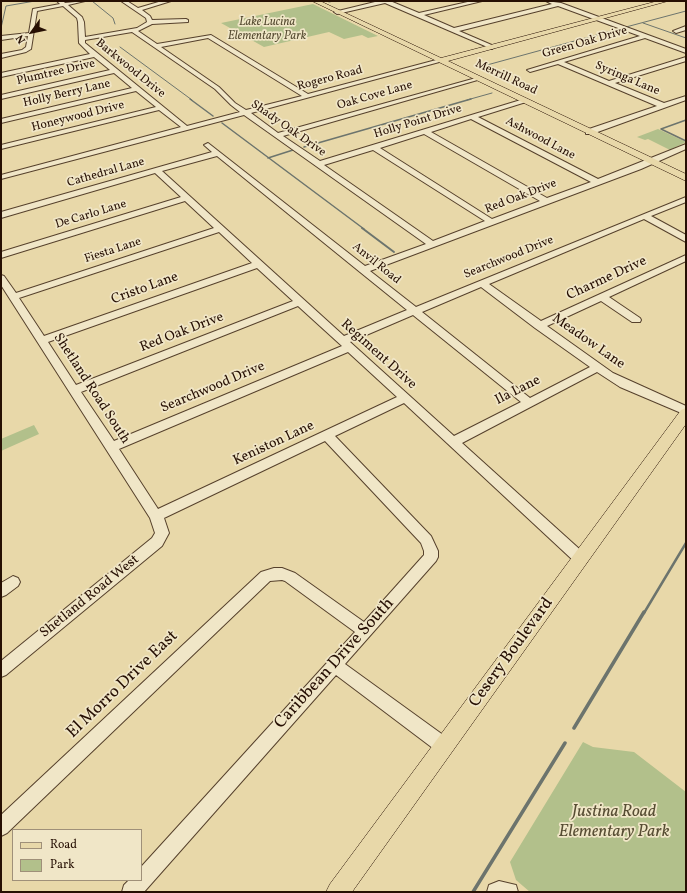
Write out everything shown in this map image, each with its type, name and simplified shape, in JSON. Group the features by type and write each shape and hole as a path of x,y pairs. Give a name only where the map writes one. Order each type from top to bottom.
{"main road":[{"name":"Merrill Road","path":"315,1 686,178"},
{"name":"Rogero Road","path":"440,61 665,1"},
{"name":"Cesery Boulevard","path":"338,892 686,412"}],"street":[{"path":"1,56 28,50 35,10 62,3 82,1"},
{"path":"124,1 148,17 150,22"},
{"path":"137,10 168,1"},
{"path":"337,12 386,1 492,47"},
{"path":"418,15 479,1"},
{"path":"549,1 686,51"},
{"path":"454,30 572,1"},
{"name":"Barkwood Drive","path":"62,3 79,17 84,45 186,128"},
{"path":"82,39 134,31 142,28 150,22 186,21"},
{"path":"676,31 686,28"},
{"name":"Shady Oak Drive","path":"134,31 217,88 225,97 245,112 432,244"},
{"path":"1,38 31,34"},
{"path":"157,46 209,36 307,96"},
{"name":"Green Oak Drive","path":"530,70 646,36"},
{"path":"1,75 96,55"},
{"path":"609,83 686,59"},
{"name":"Rogero Road","path":"1,177 440,61"},
{"name":"Syringa Lane","path":"558,62 664,106"},
{"name":"Plumtree Drive","path":"1,97 115,71"},
{"name":"Oak Cove Lane","path":"278,135 478,79"},
{"name":"Holly Berry Lane","path":"1,121 137,89"},
{"path":"589,132 686,98"},
{"name":"Holly Point Drive","path":"319,164 524,101"},
{"name":"Honeywood Drive","path":"1,147 160,108"},
{"name":"Ashwood Lane","path":"472,117 597,182"},
{"path":"424,131 546,201"},
{"name":"Anvil Road","path":"208,145 528,403"},
{"name":"Red Oak Drive","path":"363,270 652,162 686,146"},
{"path":"374,147 492,222"},
{"name":"Cathedral Lane","path":"1,215 218,153"},
{"name":"Regiment Drive","path":"157,171 580,559"},
{"name":"De Carlo Lane","path":"1,255 187,198"},
{"name":"Searchwood Drive","path":"111,448 346,344 414,311 686,199"},
{"path":"644,216 686,239"},
{"name":"Fiesta Lane","path":"13,297 220,229"},
{"name":"Charme Drive","path":"540,326 686,258"},
{"name":"Cristo Lane","path":"42,341 258,264"},
{"name":"Shetland Road South","path":"1,278 156,516"},
{"name":"Meadow Lane","path":"481,284 598,368 624,384 686,412"},
{"path":"602,297 636,320"},
{"name":"Red Oak Drive","path":"74,390 300,302"},
{"name":"Ila Lane","path":"453,442 598,368"},
{"name":"Keniston Lane","path":"156,516 405,398"},
{"name":"Caribbean Drive South","path":"142,880 364,630 431,557 431,551 426,540 327,435"},
{"name":"Shetland Road West","path":"1,670 157,542 162,533 161,526 156,516"},
{"name":"El Morro Drive East","path":"1,827 266,576 282,574 290,577 364,630"},
{"path":"1,591 13,582"},
{"path":"334,665 444,746"},
{"name":"Caribbean Drive South","path":"131,892 141,881"},
{"path":"496,892 499,890 509,892"}],"green space":[{"name":"Lake Lucina Elementary Park","path":"313,4 378,36 368,38 362,35 344,39 329,32 264,47 221,23"},
{"path":"658,129 686,142 670,150 648,139 645,140 637,137"},
{"path":"34,425 39,434 1,451 1,439"},
{"name":"Justina Road Elementary Park","path":"583,742 593,747 634,752 686,792 686,892 530,892 516,880 510,862"}],"waterway":[{"path":"1,28 6,6 35,1"},
{"path":"92,1 113,18 115,24"},
{"path":"329,2 334,1"},
{"path":"626,27 686,11"},
{"path":"643,23 686,38"},
{"path":"487,65 622,28"},
{"path":"120,47 192,100"},
{"path":"467,100 492,93"},
{"path":"190,99 213,116"},
{"path":"304,147 471,99"},
{"path":"686,120 661,129 686,141"},
{"path":"222,123 269,158"},
{"path":"269,158 293,150"},
{"path":"269,158 364,229"},
{"path":"362,228 394,252"},
{"path":"644,613 686,543"},
{"path":"574,728 644,612"},
{"path":"473,892 565,743"}]}
